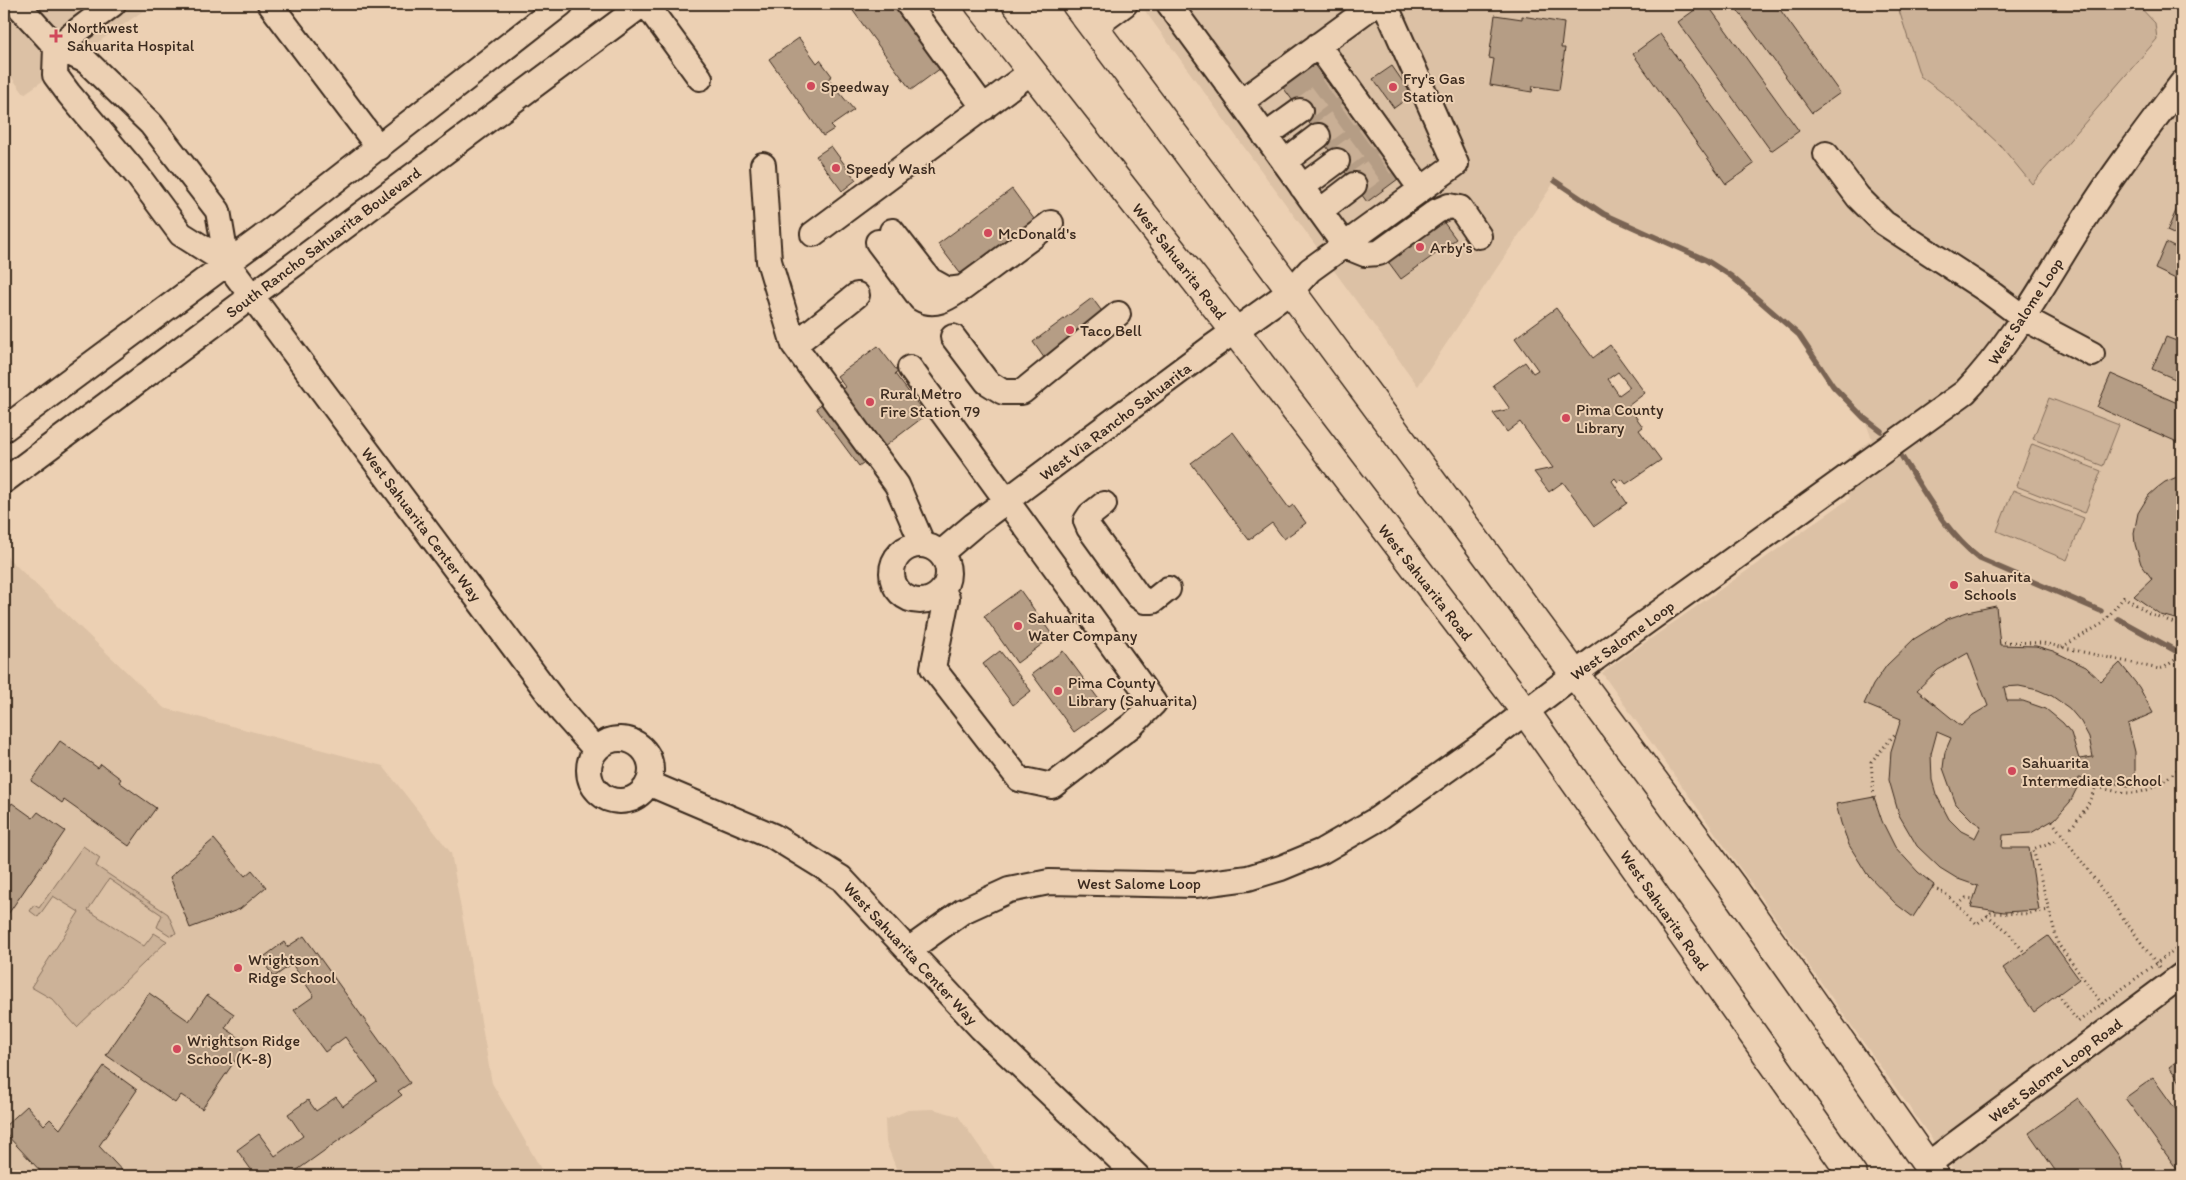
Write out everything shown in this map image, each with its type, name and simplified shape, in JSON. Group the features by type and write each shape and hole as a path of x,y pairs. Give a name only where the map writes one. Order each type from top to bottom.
{"main road":[{"name":"West Sahuarita Road","path":"979,4 1235,331 1525,711 1854,1176"},
{"path":"1076,4 1291,290 1731,885 1931,1171"}],"street":[{"path":"17,4 56,47 86,60 151,124 218,211 227,263"},
{"path":"56,47 113,4"},
{"path":"270,4 379,148"},
{"path":"4,429 379,148 561,4"},
{"path":"644,4 700,78"},
{"name":"South Rancho Sahuarita Boulevard","path":"4,481 644,4"},
{"path":"908,4 984,108"},
{"path":"1094,27 1125,4"},
{"path":"1169,4 1345,246 1365,254 1379,253 1437,211 1449,206 1460,208 1479,236"},
{"path":"1241,102 1375,4"},
{"name":"West Via Rancho Sahuarita","path":"939,594 929,600 919,601 910,599 902,594 892,578 892,568 900,552 908,547 932,549 1006,502 1291,290 1310,270 1456,164 1385,4"},
{"path":"1318,45 1337,84 1392,158 1421,189"},
{"path":"56,47 55,75 69,94 138,176 181,234 227,263"},
{"path":"813,234 1031,72"},
{"name":"West Salome Loop","path":"910,949 963,911 1009,890 1049,882 1195,885 1248,878 1281,868 1322,851 1376,820 1486,742 1574,674 1965,392 1988,368 2024,318 2084,219 2138,141 2182,83"},
{"path":"1266,136 1300,112"},
{"path":"1284,162 1318,136"},
{"path":"1826,154 1858,197 1884,223 1988,291 2024,318 2092,354"},
{"path":"1302,186 1337,162"},
{"path":"763,165 769,262 794,345 897,485 932,549 949,571 948,580 939,594 947,598 933,668 1019,779 1052,786 1132,725 1154,703 910,368"},
{"path":"1320,211 1354,185"},
{"path":"885,237 930,280 948,290 963,288 1051,223"},
{"name":"West Sahuarita Center Way","path":"227,263 563,713 596,750"},
{"path":"794,345 857,295"},
{"path":"953,337 987,382 1003,392 1022,392 1118,314"},
{"path":"1104,504 1090,515 1086,521 1088,528 1138,596 1145,601 1153,601 1168,589"},
{"path":"621,739 631,741 640,746 650,763 651,773 648,783 636,797 618,801 600,794 590,779 588,770 590,760 596,750 611,740 621,739"},
{"name":"West Sahuarita Center Way","path":"648,783 773,836 842,878 982,1028 1137,1176"},
{"name":"West Salome Loop Road","path":"1931,1171 2177,979"}],"path":[{"path":"2062,647 2102,624 2124,597 2149,613 2182,626"},
{"path":"1999,642 2043,643 2159,669 2182,655"},
{"path":"1874,797 1871,762 1895,734"},
{"path":"2071,828 2086,808 2096,787 2130,793 2137,792 2162,782 2182,765"},
{"path":"2052,821 2156,963 2177,979"},
{"path":"2055,841 2033,849 2058,944 2102,1004"},
{"path":"1933,887 1947,895 1977,924 1991,913 2025,914 2049,910"},
{"path":"1958,906 1966,898 1974,899"},
{"path":"1987,915 2007,931 2025,953"},
{"path":"2058,994 2078,1022 2182,944"}],"shaded area":[{"name":"Northwest Sahuarita Hospital","path":"4,4 153,4 24,94 4,67"},
{"name":"Sahuarita Schools","path":"1140,4 2182,4 2182,1176 1958,1176 1602,673 1850,498 1833,470 1872,439 1864,418 1833,386 1799,335 1731,276 1706,260 1604,214 1555,181 1418,386"},
{"path":"1897,4 2137,4 2155,23 2157,39 2032,184 2000,145 1948,97 1920,76"},
{"path":"2049,398 2119,425 2103,466 2033,439"},
{"path":"2032,444 2101,471 2085,513 2016,486"},
{"path":"2013,490 2084,518 2067,560 1997,531"},
{"name":"Wrightson Ridge School","path":"4,554 164,708 383,766 451,853 492,1083 545,1176 4,1176"},
{"path":"83,846 100,858 96,866 168,914 176,933 171,936 157,927 162,915 109,879 88,910 144,946 154,933 167,941 77,1027 52,999 31,987 79,912 53,896 38,917 30,911 34,905 39,908"},
{"path":"933,1109 958,1116 1000,1176 899,1176 886,1142 885,1120 908,1110"}],"building":[{"name":"Speedway","path":"848,4 894,4 941,68 911,90"},
{"path":"1460,4 1480,4 1479,7"},
{"path":"1703,4 1707,4 1799,131 1771,151 1678,22"},
{"path":"1733,4 1776,4 1840,93 1812,113"},
{"path":"1495,15 1522,19 1522,16 1564,23 1561,48 1565,48 1559,90 1533,86 1532,92 1490,85 1494,59 1489,58"},
{"path":"1660,34 1754,164 1726,184 1633,54"},
{"name":"Speedway","path":"799,38 817,63 820,60 832,76 828,79 854,110 831,126 834,129 823,136 769,59"},
{"path":"1313,63 1398,179 1367,202 1282,86"},
{"name":"Fry's Gas Station","path":"1392,66 1412,95 1394,108 1373,79"},
{"name":"Speedy Wash","path":"831,146 856,180 842,191 816,156"},
{"name":"McDonald's","path":"1012,189 1037,223 963,277 938,244"},
{"path":"2182,197 2182,238 2167,231"},
{"name":"Arby's","path":"1439,216 1456,239 1401,279 1384,256"},
{"path":"2166,243 2182,251 2182,282 2155,269"},
{"name":"Taco Bell","path":"1092,298 1107,318 1047,362 1033,342"},
{"name":"Pima County Library","path":"1556,308 1593,358 1610,345 1645,393 1628,406 1643,427 1639,430 1661,460 1626,484 1622,479 1618,482 1615,478 1612,481 1627,503 1595,526 1563,482 1549,492 1534,472 1553,468 1520,422 1507,432 1493,413 1510,409 1493,385 1525,362 1533,373 1538,370 1515,338","holes":["1618,372 1630,387 1619,395 1608,379"]},
{"path":"2166,337 2182,343 2182,382 2152,369"},
{"name":"Rural Metro Fire Station 79","path":"878,346 898,372 895,374 926,415 859,466 816,408 845,387 837,376"},
{"path":"2111,374 2182,405 2182,444 2097,407"},
{"path":"1233,432 1289,508 1293,505 1306,523 1284,539 1272,523 1249,540 1191,463"},
{"path":"2182,475 2182,621 2161,615 2134,596 2152,579 2141,564 2134,533 2138,513 2149,495 2165,482"},
{"name":"Sahuarita Water Company","path":"1020,590 1053,636 1017,663 984,616"},
{"path":"1996,606 2000,645 2036,646 2053,651 2086,667 2101,681 2120,663 2139,687 2153,713 2128,724 2135,752 2135,787 2079,778 2077,788 2070,802 2055,819 2031,833 2003,835 2002,848 2029,848 2039,910 2004,912 1971,907 1978,886 1958,879 1940,868 1917,846 1899,815 1889,780 1891,751 1901,719 1864,704 1873,685 1887,665 1914,639 1947,619 1967,612","holes":["1968,653 1988,706 1973,715 1961,726 1917,690 1938,670","2019,686 2038,690 2052,696 2069,708 2081,722 2089,737 2093,757 2079,759 2071,733 2063,723 2046,709 2023,701 2007,701 2004,687","1937,732 1951,738 1945,752 1943,768 1956,804 1973,821 1981,826 1975,838 1961,831 1949,819 1936,794 1932,780 1931,754"]},
{"path":"1000,651 1031,691 1013,705 983,664"},
{"name":"Pima County Library (Sahuarita)","path":"1063,651 1106,709 1074,732 1032,674"},
{"path":"60,741 98,768 101,764 121,779 119,782 156,808 129,846 64,800 62,803 31,781"},
{"path":"1874,797 1882,821 1895,847 1918,872 1934,885 1913,917 1896,904 1867,874 1849,845 1841,823 1836,804"},
{"path":"12,803 33,818 38,812 65,831 4,920 4,815"},
{"path":"214,839 245,876 252,870 266,887 240,909 190,928 170,877"},
{"path":"304,936 410,1083 398,1091 402,1095 289,1176 264,1176 260,1171 255,1175 237,1150 259,1134 275,1156 303,1136 288,1114 308,1100 316,1111 336,1097 343,1106 377,1081 345,1037 325,1052 294,1010 314,996 292,964 274,977 261,959 284,942 287,947"},
{"path":"2048,936 2079,979 2034,1012 2003,968"},
{"name":"Wrightson Ridge School (K-8)","path":"149,993 189,1021 207,995 234,1014 225,1028 247,1043 202,1109 181,1095 175,1103 106,1055"},
{"path":"2182,1057 2182,1084 2169,1067"},
{"path":"104,1066 137,1090 99,1146 127,1176 45,1176 4,1132 4,1127 27,1106 44,1125 50,1119 60,1129"},
{"path":"2153,1078 2182,1118 2182,1176 2125,1098"},
{"path":"2078,1098 2119,1156 2125,1176 2059,1176 2029,1133"}],"waterway":[{"path":"1555,181 1604,214 1706,260 1731,276 1799,335 1833,386 1864,418 1881,431"},
{"path":"1902,457 1946,525 1980,559 2101,611"},
{"path":"2118,619 2176,651"}],"tunnel":[{"path":"1300,111 1331,88"},
{"path":"1318,136 1350,113"},
{"path":"1337,161 1368,138"},
{"path":"1354,185 1386,162"}],"place":[{"name":"Northwest Sahuarita Hospital","path":"56,36"},
{"name":"Speedway","path":"811,86"},
{"name":"Fry's Gas Station","path":"1393,87"},
{"name":"Speedy Wash","path":"836,168"},
{"name":"McDonald's","path":"988,233"},
{"name":"Arby's","path":"1420,247"},
{"name":"Taco Bell","path":"1070,330"},
{"name":"Rural Metro Fire Station 79","path":"870,402"},
{"name":"Pima County Library","path":"1566,418"},
{"name":"Sahuarita Schools","path":"1954,585"},
{"name":"Sahuarita Water Company","path":"1018,626"},
{"name":"Pima County Library (Sahuarita)","path":"1058,691"},
{"name":"Sahuarita Intermediate School","path":"2012,771"},
{"name":"Wrightson Ridge School","path":"238,968"},
{"name":"Wrightson Ridge School (K-8)","path":"177,1049"}]}
